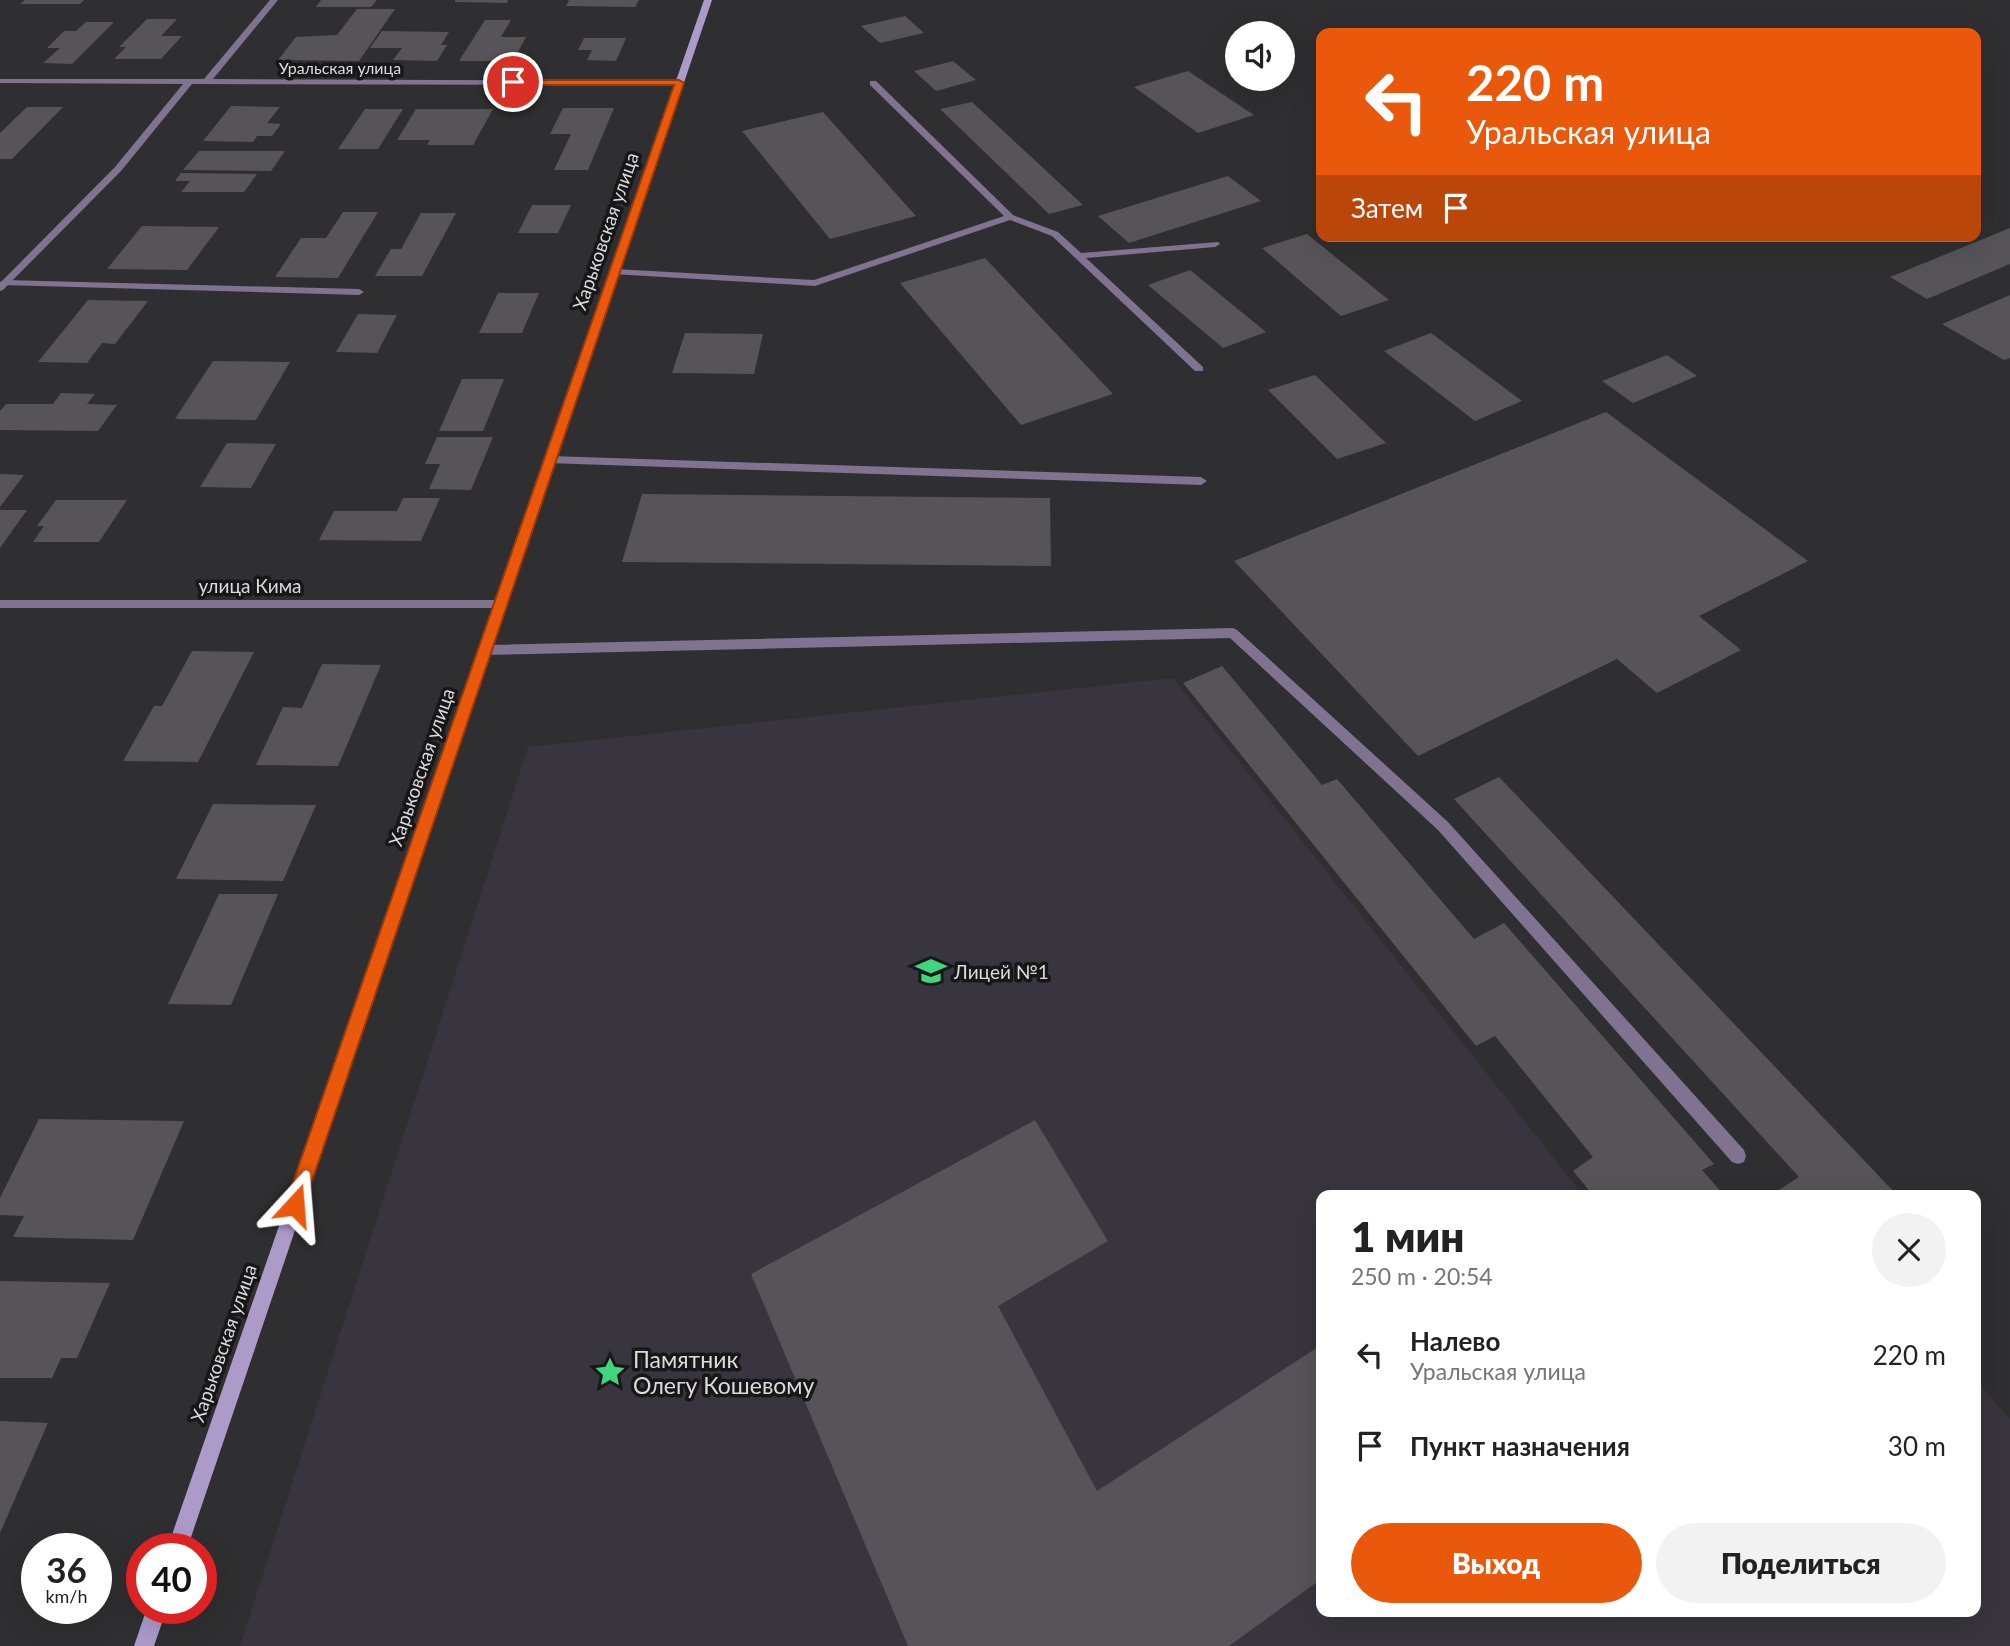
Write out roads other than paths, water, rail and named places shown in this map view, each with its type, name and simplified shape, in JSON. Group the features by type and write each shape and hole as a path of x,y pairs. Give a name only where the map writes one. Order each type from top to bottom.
{"street":[{"path":"207,81 274,0"},
{"name":"Харьковская улица","path":"182,1533 708,0"},
{"name":"Уральская улица","path":"0,81 679,83"},
{"path":"2,286 118,169 190,81"},
{"path":"873,83 1010,217 1055,234 1199,369"},
{"path":"614,272 815,283 1010,217"},
{"path":"1079,256 1215,244"},
{"path":"2,286 359,292"},
{"path":"550,460 1201,481"},
{"name":"улица Кима","path":"0,604 501,604"},
{"path":"485,650 1233,633 1443,826 1738,1156"},
{"path":"144,1646 151,1624"}],"place":[{"name":"Лицей №1","path":"931,971"},
{"name":"Памятник Олегу Кошевому","path":"610,1372"}]}
